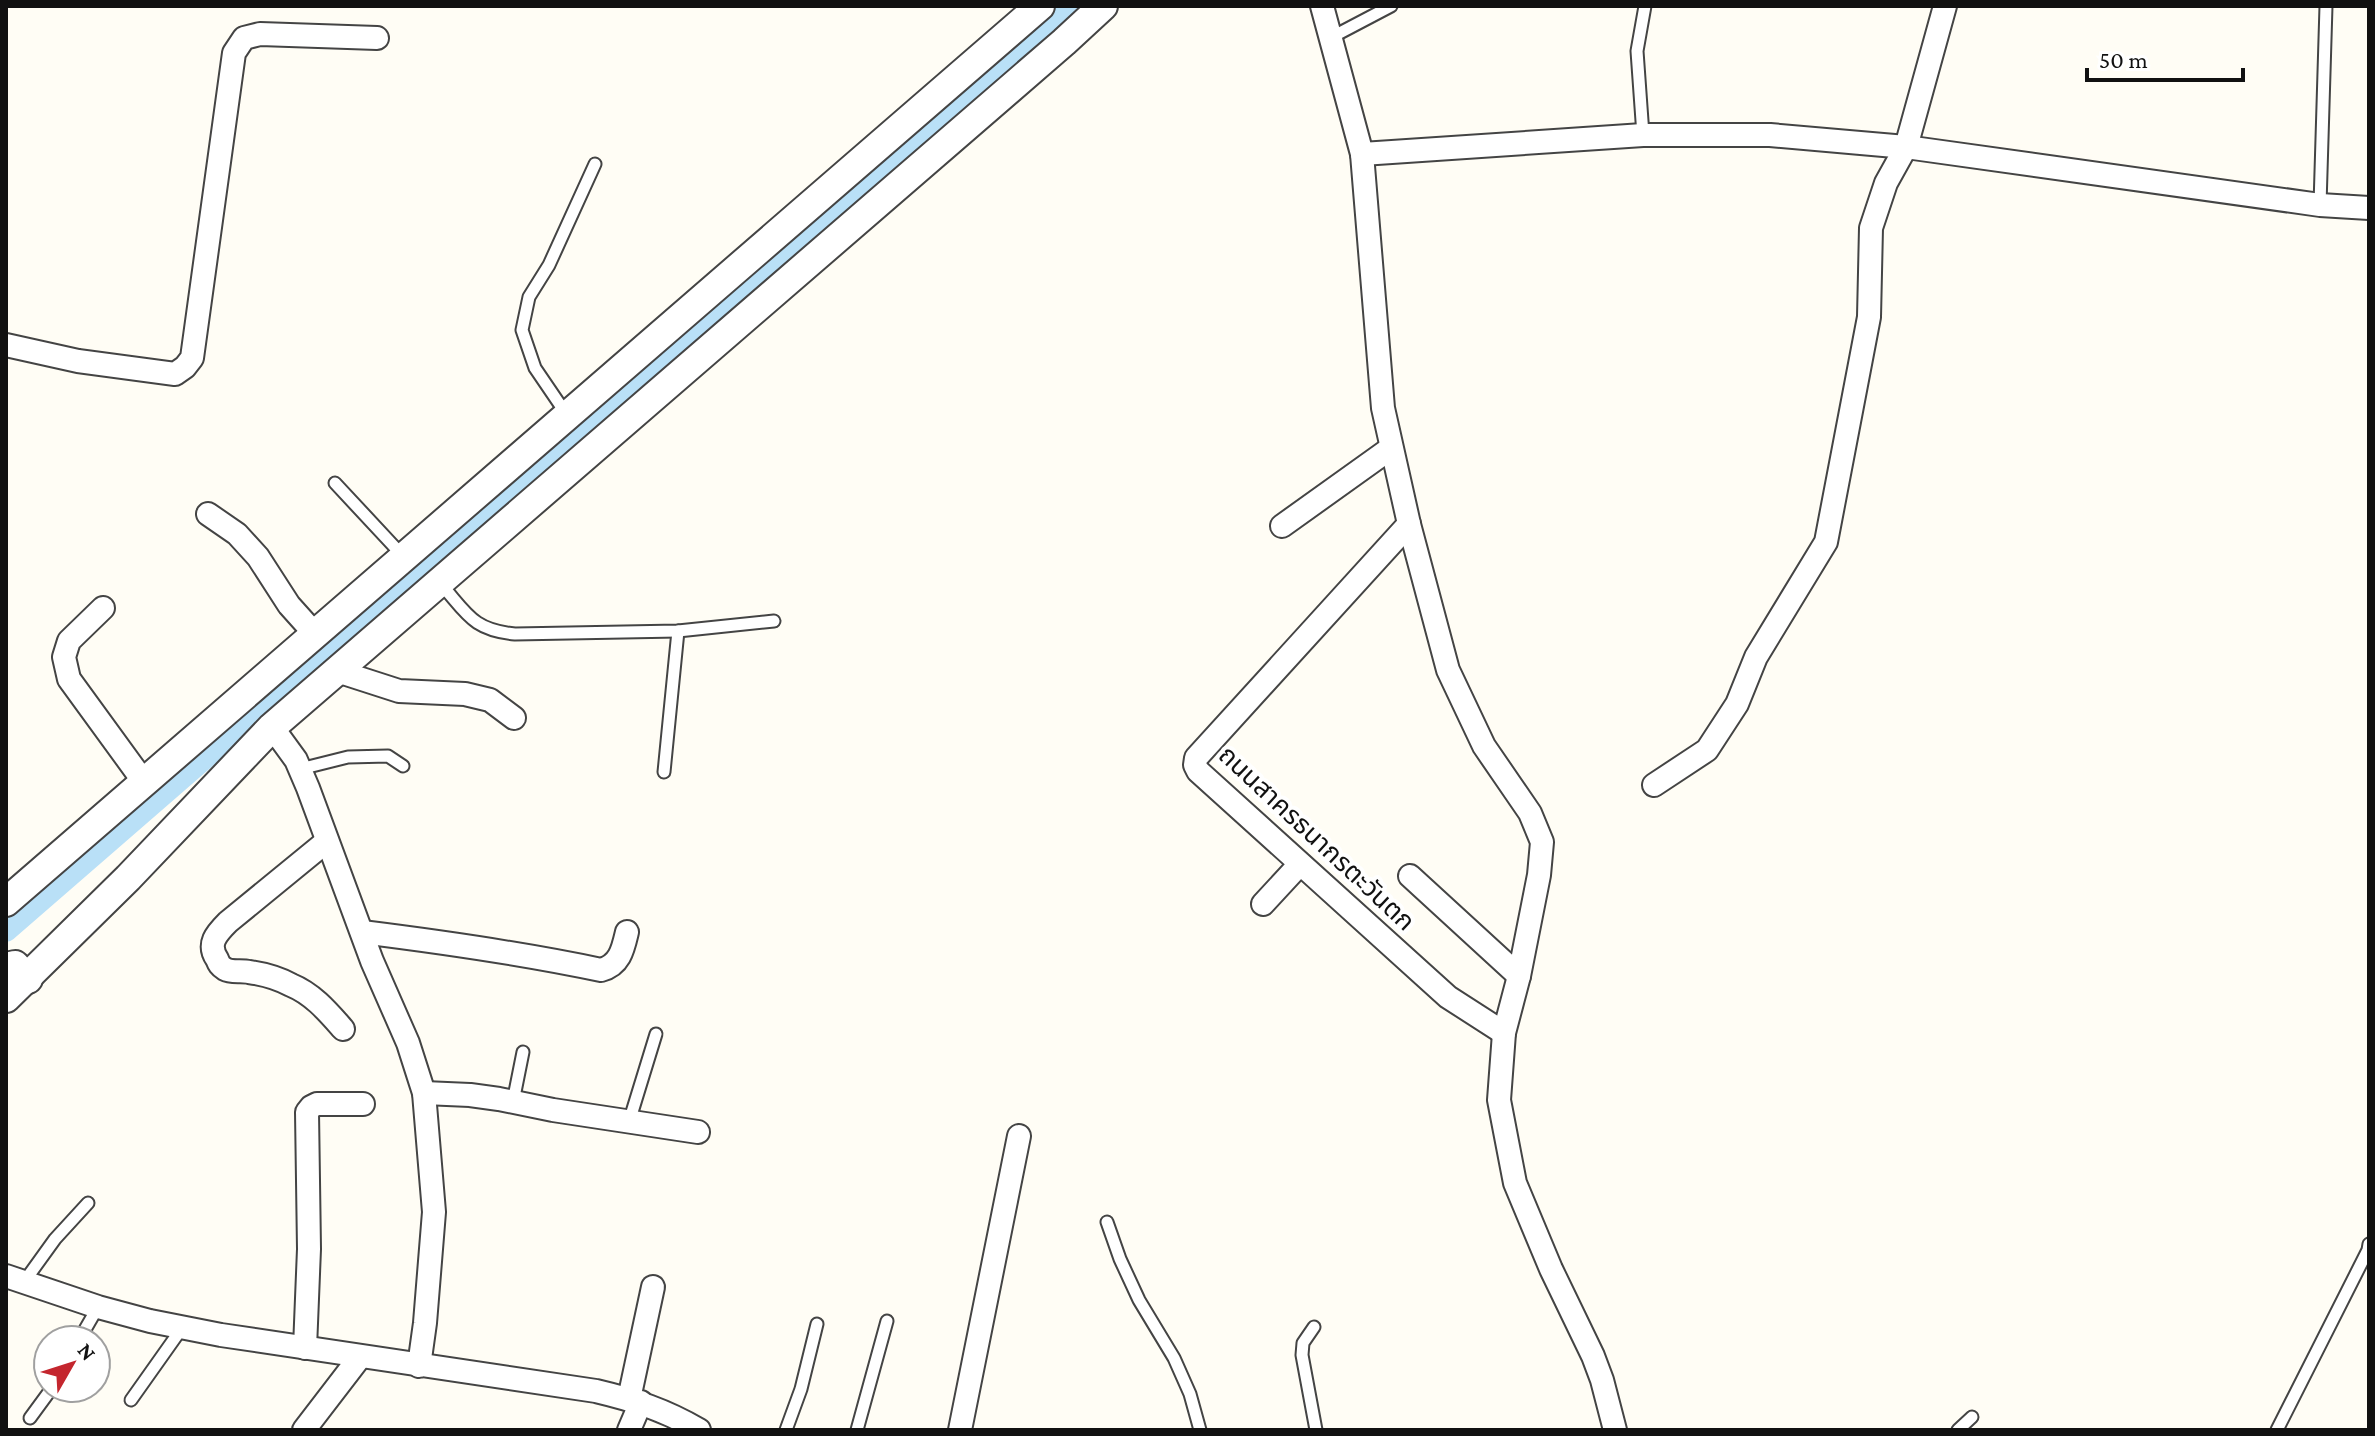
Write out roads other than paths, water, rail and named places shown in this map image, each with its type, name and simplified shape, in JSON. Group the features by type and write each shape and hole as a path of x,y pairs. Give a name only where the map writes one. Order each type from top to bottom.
{"street":[{"path":"6,902 1040,6"},
{"path":"6,998 17,973 64,942 272,727 1103,6"},
{"path":"1322,6 1362,154 1383,408 1409,524 1448,670 1484,746 1530,813 1542,842 1539,875 1519,976 1504,1033 1499,1100 1515,1183 1596,1364 1615,1430"},
{"path":"1654,785 1707,750 1737,704 1756,657 1826,542 1869,317 1871,228 1886,183 1906,147 1945,6"},
{"path":"6,345 78,361 175,374 185,367 192,358 234,53 244,38 260,34 377,38"},
{"path":"1362,154 1643,135 1770,135 1906,147 2320,205 2369,208"},
{"path":"1282,526 1391,448"},
{"path":"208,514 237,534 258,557 289,605 315,634"},
{"name":"ถนนสาครธนากรตะวันตก","path":"1409,524 1196,758 1195,765 1448,997 1504,1033"},
{"path":"103,608 69,641 64,657 69,679 144,782"},
{"path":"337,671 399,691 465,694 490,700 514,718"},
{"path":"272,727 300,769 408,1043 424,1093 434,1212 419,1366"},
{"path":"6,881 92,827"},
{"path":"327,841 228,922 211,943 221,967 228,971 270,976 293,985 322,1006 343,1029"},
{"path":"1263,904 1300,864"},
{"path":"1410,876 1519,976"},
{"path":"362,932 530,954 601,970 608,968 622,953 627,932"},
{"path":"6,1021 34,994 64,942"},
{"path":"424,1093 470,1095 698,1132"},
{"path":"305,1348 309,1249 307,1112 317,1104 363,1104"},
{"path":"960,1430 1019,1136"},
{"path":"15,1279 98,1307 183,1327 360,1357 596,1391 635,1400 677,1417 699,1430"},
{"path":"629,1430 653,1287"},
{"path":"304,1430 360,1357"}],"lane":[{"path":"1332,37 1391,6"},
{"path":"1643,135 1637,51 1645,6"},
{"path":"2320,205 2326,6"},
{"path":"567,415 535,368 522,330 529,297 549,265 595,164"},
{"path":"335,483 403,557"},
{"path":"439,583 476,623 493,632 678,631 774,621"},
{"path":"664,772 678,631"},
{"path":"300,769 348,757 388,756 403,766"},
{"path":"629,1122 656,1034"},
{"path":"513,1102 523,1052"},
{"path":"15,1279 88,1203"},
{"path":"1107,1222 1139,1300 1174,1358 1190,1394 1200,1430"},
{"path":"2277,1430 2369,1244"},
{"path":"88,1324 98,1307"},
{"path":"857,1430 887,1321"},
{"path":"786,1430 801,1389 817,1324"},
{"path":"131,1400 183,1327"},
{"path":"1314,1327 1303,1343 1302,1355 1316,1430"},
{"path":"30,1418 40,1404"},
{"path":"1958,1430 1972,1417"}],"waterway":[{"path":"6,931 1071,6"}]}
